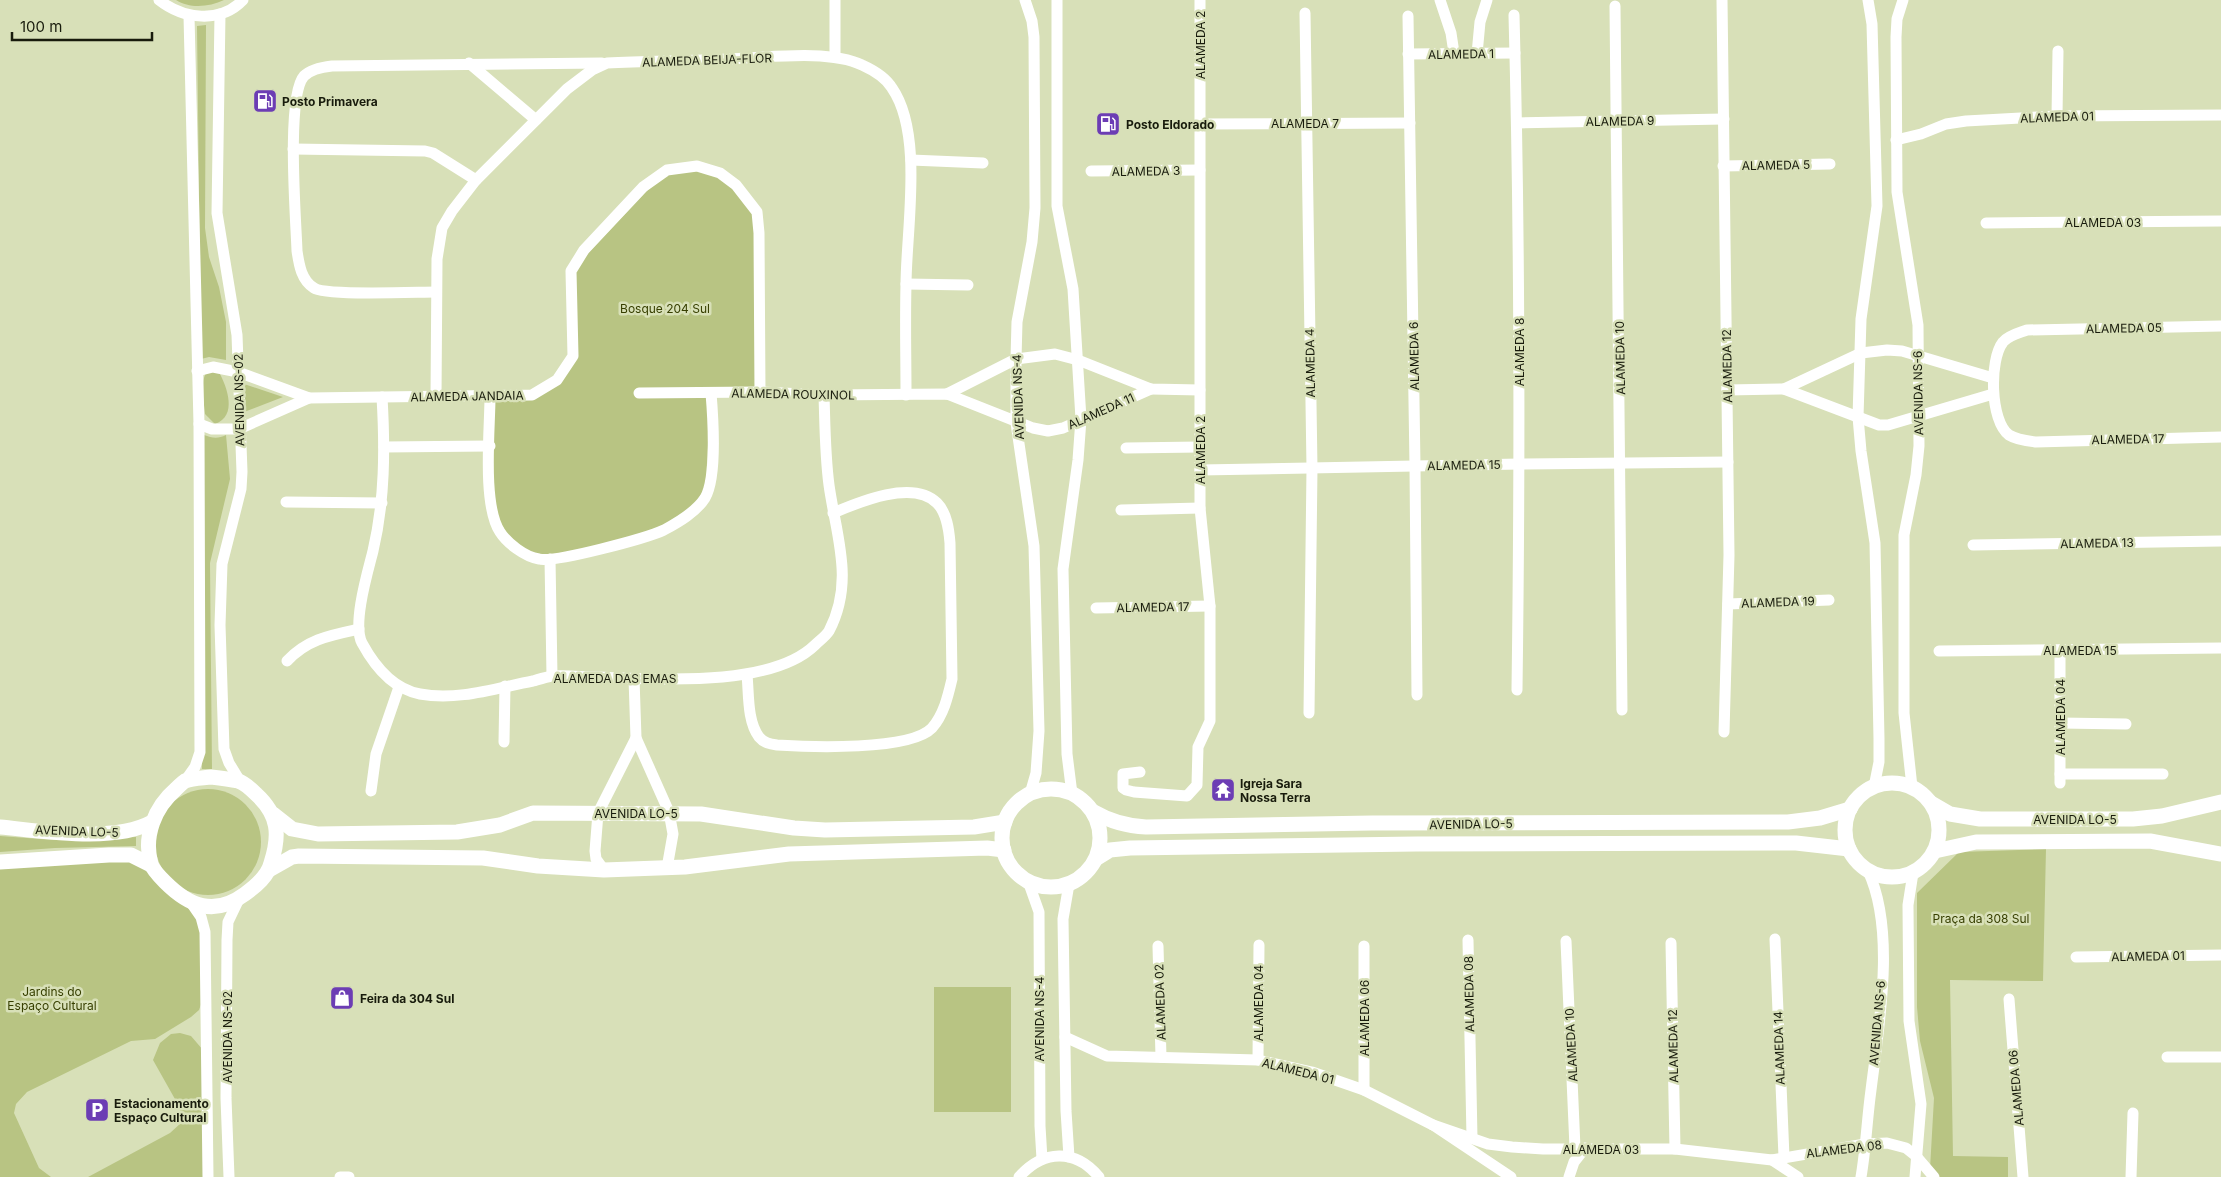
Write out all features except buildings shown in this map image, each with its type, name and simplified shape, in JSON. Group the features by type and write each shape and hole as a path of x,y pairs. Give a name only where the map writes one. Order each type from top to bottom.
{"main road":[{"path":"269,870 277,843 273,814 263,801 240,781 211,777 185,781 163,801 152,822 148,841 151,865 173,890 192,904 221,906 238,899 251,890 269,870 292,858 314,856 482,858 538,866 604,870 667,868 811,853 987,848 1004,850"},
{"path":"1900,784 1912,788 1931,803 1938,818 1940,834 1935,851 1926,864 1913,873 1898,877 1882,876 1868,871 1856,861 1849,849 1845,829 1850,809 1860,796 1874,787 1900,784"},
{"path":"1051,789 1072,794 1082,800 1094,812 1100,827 1101,842 1097,858 1086,873 1070,884 1048,887 1028,881 1010,865 1004,850 1002,836 1005,822 1019,801 1030,794 1051,789"},
{"name":"AVENIDA LO-5","path":"1931,803 1950,814 1980,819 2133,819 2162,816 2221,802"},
{"name":"AVENIDA LO-5","path":"1094,812 1110,822 1125,826 1154,827 1372,823 1788,822 1820,818 1850,809"},
{"name":"AVENIDA LO-5","path":"273,814 292,829 318,834 457,832 500,825 533,813 669,812 729,817 794,828 825,830 974,826 1005,822"},
{"name":"AVENIDA LO-5","path":"0,827 64,832 121,833 139,829 152,822"},
{"name":"AVENIDA LO-5","path":"1935,851 1976,842 2130,841 2165,843 2221,854"},
{"name":"AVENIDA LO-5","path":"1097,858 1110,850 1130,848 1417,844 1796,843 1849,849"},
{"name":"AVENIDA LO-5","path":"0,862 124,855 151,865"}],"street":[{"path":"159,0 169,8 189,16 205,17 220,14 243,0"},
{"path":"835,0 836,57"},
{"name":"AVENIDA NS-4","path":"1025,0 1032,21 1034,37 1035,208 1032,242 1017,322 1016,423 1034,546 1039,731 1036,773 1030,794"},
{"path":"1057,0 1057,206 1073,289 1081,419 1078,460 1063,569 1067,754 1072,794"},
{"name":"ALAMEDA 2","path":"1140,772 1124,774 1123,788 1134,792 1187,796 1197,786 1198,747 1210,721 1210,606 1200,508 1200,0"},
{"path":"1440,0 1452,33 1454,53"},
{"path":"1477,54 1480,22 1487,0"},
{"name":"ALAMEDA 12","path":"1722,0 1728,462 1728,604 1724,732"},
{"path":"1868,0 1872,24 1877,206 1873,240 1862,298 1858,417 1861,451 1875,543 1879,762 1874,787"},
{"name":"AVENIDA NS-6","path":"1903,0 1897,20 1896,37 1896,140 1898,192 1916,306 1919,416 1916,475 1904,535 1904,713 1912,788"},
{"name":"ALAMEDA 10","path":"1615,6 1622,710"},
{"name":"ALAMEDA 4","path":"1304,13 1312,468 1309,713"},
{"name":"AVENIDA NS-02","path":"220,14 217,213 238,335 239,429 242,472 240,489 222,564 220,625 224,749 229,763 240,781"},
{"name":"ALAMEDA 8","path":"1514,15 1517,123 1520,464 1517,690"},
{"path":"185,781 195,767 200,752 200,424 197,371 189,16"},
{"name":"ALAMEDA 6","path":"1408,16 1417,695"},
{"path":"2057,116 2058,51"},
{"name":"ALAMEDA 1","path":"1408,54 1515,53"},
{"name":"ALAMEDA BEIJA-FLOR","path":"436,397 436,259 442,228 452,211 476,180 567,89 592,70 606,63 836,57 861,64 879,74 892,87 902,109 907,129 911,160 906,284 906,395"},
{"path":"469,63 536,120"},
{"path":"436,292 338,292 315,289 305,280 299,266 297,251 293,150 296,105 303,77 312,71 332,66 606,63"},
{"name":"ALAMEDA 01","path":"1896,140 1953,123 2057,116 2221,115"},
{"name":"ALAMEDA 9","path":"1517,123 1617,120 1724,120"},
{"name":"ALAMEDA 7","path":"1199,124 1410,123"},
{"path":"293,150 426,151 433,153 476,180"},
{"path":"911,160 983,163"},
{"name":"ALAMEDA 5","path":"1723,166 1830,164"},
{"name":"ALAMEDA JANDAIA","path":"197,371 213,367 238,372 309,398 532,395 557,380 573,356 571,271 584,250 643,187 666,170 697,166 720,173 731,181 757,212 760,233 760,392"},
{"name":"ALAMEDA 3","path":"1091,171 1200,170"},
{"name":"ALAMEDA 03","path":"1986,223 2221,221"},
{"path":"906,284 968,285"},
{"name":"ALAMEDA 05","path":"1993,378 2002,343 2013,335 2027,330 2221,326"},
{"path":"1727,390 1784,389 1879,425 1888,426 1900,424 1919,416 1993,394 1993,378 1918,356 1887,350 1860,352 1784,389"},
{"name":"ALAMEDA 11","path":"947,394 1016,359 1055,354 1078,360 1151,389 1200,390"},
{"name":"ALAMEDA 11","path":"947,394 1016,423 1048,431 1063,428 1151,389"},
{"name":"ALAMEDA ROUXINOL","path":"639,393 947,394"},
{"path":"490,397 491,506 499,531 516,548 539,560 568,557 662,531 687,517 705,497 711,473 713,425 711,393"},
{"name":"ALAMEDA 17","path":"1993,394 2000,423 2009,434 2022,440 2036,442 2221,437"},
{"name":"ALAMEDA DAS EMAS","path":"382,397 384,447 382,503 374,550 365,581 359,629 360,640 386,676 399,687 417,694 437,696 470,695 552,676 634,678 747,675 778,666 806,654 828,632 843,586 842,556 833,513 827,463 824,395"},
{"name":"ALAMEDA JANDAIA","path":"200,424 212,429 239,429 309,398"},
{"path":"384,447 490,446"},
{"path":"1126,448 1200,447"},
{"name":"ALAMEDA 15","path":"1200,470 1728,462"},
{"path":"747,675 751,712 759,737 766,742 777,745 880,744 920,737 932,728 948,700 952,679 950,543 948,526 938,504 928,495 910,492 885,495 863,501 833,513"},
{"path":"286,502 382,503"},
{"path":"1121,510 1200,508"},
{"name":"ALAMEDA 13","path":"1973,545 2221,541"},
{"path":"550,559 552,676"},
{"name":"ALAMEDA 19","path":"1728,604 1829,600"},
{"name":"ALAMEDA 17","path":"1096,608 1210,606"},
{"path":"287,661 298,649 316,640 359,629"},
{"name":"ALAMEDA 15","path":"1939,651 2221,648"},
{"name":"ALAMEDA 04","path":"2060,650 2060,779 2163,774"},
{"path":"634,678 636,738 669,812 673,834 667,868"},
{"path":"504,742 505,686"},
{"path":"371,791 376,754 399,687"},
{"path":"2060,723 2126,724"},
{"path":"604,870 596,860 595,851 598,813 636,738"},
{"name":"AVENIDA NS-6","path":"1860,1177 1880,1018 1883,923 1876,888 1868,871"},
{"path":"1913,873 1908,905 1908,1021 1920,1094 1915,1177"},
{"name":"AVENIDA NS-4","path":"1028,881 1039,912 1040,1126 1042,1159"},
{"name":"AVENIDA NS-4","path":"1069,1157 1066,1112 1063,919 1070,884"},
{"name":"AVENIDA NS-02","path":"229,1177 227,940 228,922 238,899"},
{"name":"AVENIDA NS-02","path":"192,904 202,917 205,932 208,1177"},
{"name":"ALAMEDA 14","path":"1775,939 1784,1157"},
{"name":"ALAMEDA 08","path":"1468,940 1472,1138"},
{"name":"ALAMEDA 10","path":"1566,941 1580,1148"},
{"name":"ALAMEDA 12","path":"1671,943 1675,1149"},
{"name":"ALAMEDA 04","path":"1258,1060 1259,945"},
{"name":"ALAMEDA 02","path":"1158,946 1161,1057"},
{"name":"ALAMEDA 06","path":"1364,946 1364,1090"},
{"name":"ALAMEDA 01","path":"2076,956 2221,955"},
{"name":"ALAMEDA 06","path":"2009,999 2023,1177"},
{"name":"ALAMEDA 01","path":"1065,1038 1107,1056 1258,1060 1312,1072 1364,1090 1433,1125 1511,1177"},
{"path":"2167,1057 2221,1057"},
{"path":"2131,1177 2133,1113"},
{"name":"ALAMEDA 03","path":"1433,1125 1488,1144 1512,1147 1675,1149 1772,1160"},
{"name":"ALAMEDA 08","path":"1772,1160 1864,1144 1897,1145 1916,1156 1934,1177"},
{"path":"1569,1177 1580,1148"},
{"path":"1019,1177 1030,1166 1042,1159 1056,1156 1069,1157 1086,1164 1099,1177"},
{"name":"ALAMEDA 08","path":"1772,1160 1798,1177"},
{"path":"340,1177 349,1177"}],"green space":[{"path":"176,0 224,0 212,4 193,6"},
{"path":"206,25 205,228 209,257 219,287 226,322 226,360 209,357 201,359 197,26"},
{"name":"Bosque 204 Sul","path":"697,166 720,173 757,212 760,392 711,393 705,497 662,531 539,559 515,548 491,506 490,397 532,395 557,380 573,356 571,271 667,170"},
{"path":"208,370 219,372 229,401 226,415 215,424 205,414 203,385 205,374"},
{"path":"244,384 283,397 244,412"},
{"path":"204,435 215,438 226,435 230,479 210,563 212,769 202,769"},
{"path":"208,789 228,793 246,804 257,822 261,842 257,862 246,880 228,891 208,895 188,891 170,880 159,862 155,842 159,822 170,804 188,793"},
{"path":"0,836 54,840 136,837 136,846 55,848 0,852"},
{"name":"Praça da 308 Sul","path":"2046,849 2043,981 1950,980 1953,1156 2008,1157 2008,1177 1937,1177 1930,1169 1934,1098 1920,1041 1917,1007 1917,893 1959,852"},
{"name":"Jardins do Espaço Cultural","path":"109,857 149,867 199,918 204,996 199,1010 155,1039 131,1041 27,1092 16,1104 14,1113 39,1168 51,1177 0,1177 0,865"},
{"path":"934,987 1011,987 1011,1112 934,1112"},
{"path":"180,1033 191,1036 203,1050 205,1177 88,1177 170,1133 181,1123 180,1108 153,1060 160,1043 171,1034"}],"place":[{"name":"Posto Primavera","path":"265,101"},
{"name":"Posto Eldorado","path":"1108,124"},
{"name":"Igreja Sara Nossa Terra","path":"1223,790"},
{"name":"Feira da 304 Sul","path":"342,998"},
{"name":"Estacionamento Espaço Cultural","path":"97,1110"}]}
